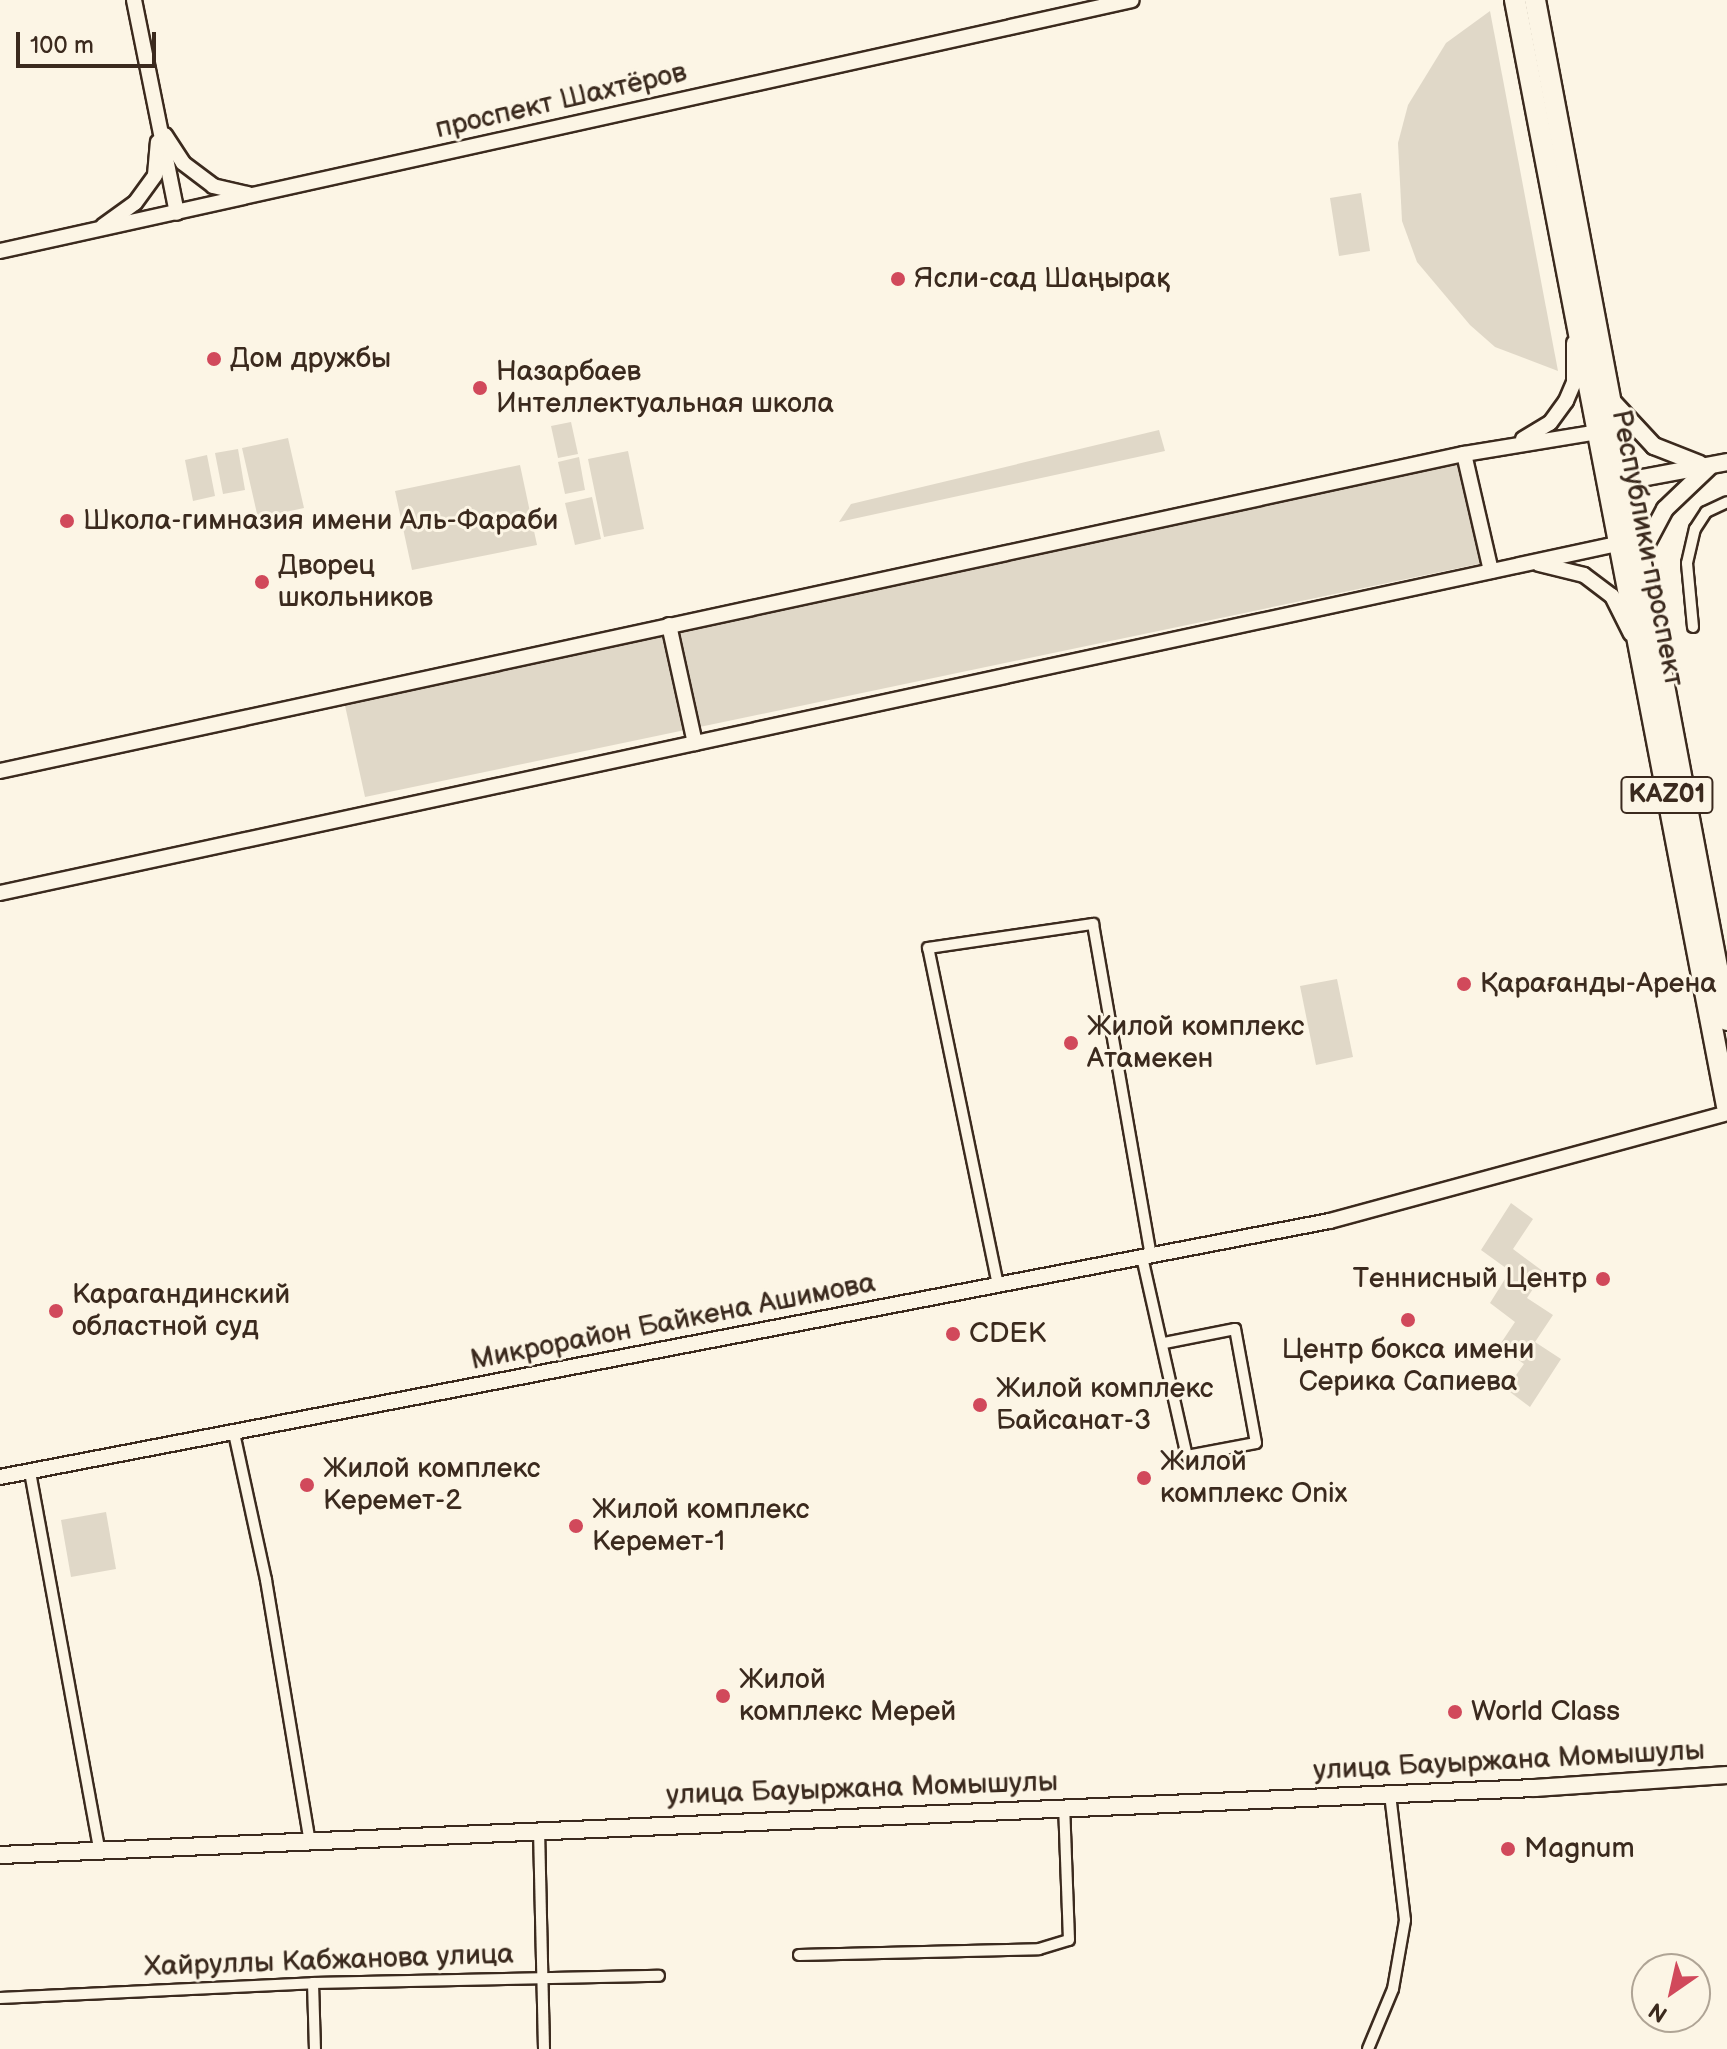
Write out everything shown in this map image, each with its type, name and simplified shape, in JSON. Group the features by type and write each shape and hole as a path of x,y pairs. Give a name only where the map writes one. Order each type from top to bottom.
{"highway":[{"name":"Республики проспект","path":"1515,0 1596,432 1617,483 1632,547 1727,1020"},
{"name":"Республики проспект","path":"1535,0 1617,429 1617,483"},
{"name":"Республики проспект","path":"1632,547 1638,649 1727,1106"}],"main road":[{"path":"134,0 177,213"},
{"name":"проспект Шахтёров","path":"0,251 177,213 1066,7 1132,0"},
{"path":"160,126 183,163 213,186 252,195"},
{"path":"100,229 135,203 155,175 160,126"},
{"path":"1472,453 1532,437 1550,423 1574,382 1574,318"},
{"path":"1612,401 1654,446 1710,466"},
{"path":"0,771 1472,453 1617,429"},
{"path":"1472,453 1491,571"},
{"path":"1617,483 1727,462"},
{"path":"0,893 1531,562 1632,547 1665,509 1710,466"},
{"path":"1531,562 1584,575 1612,596 1638,649"},
{"path":"669,625 695,743"},
{"name":"Микрорайон Байкена Ашимова","path":"0,1477 1356,1214 1727,1113"},
{"name":"улица Бауыржана Момышулы","path":"0,1855 309,1838 1390,1795 1727,1775"}],"street":[{"path":"1693,627 1687,563 1695,529 1706,512 1727,502"},
{"path":"998,1285 928,948 1093,924 1146,1256 1187,1456 1256,1443 1235,1329 1164,1343"},
{"path":"234,1433 266,1580 309,1838"},
{"path":"30,1472 99,1849"},
{"path":"1368,2049 1393,1989 1405,1920 1390,1795"},
{"path":"799,1955 1039,1949 1069,1940 1064,1806"},
{"path":"539,1829 544,2049"},
{"name":"Хайруллы Кабжанова улица","path":"0,1998 313,1983 659,1976"},
{"path":"313,1983 315,2049"}],"shaded area":[{"path":"1490,11 1558,371 1495,347 1470,325 1417,262 1402,221 1398,143 1408,105 1446,43"},
{"path":"1361,193 1370,251 1339,256 1330,198"},
{"path":"571,422 578,454 558,458 551,426"},
{"path":"1159,430 1165,451 839,522 851,504"},
{"path":"288,438 304,508 258,518 242,448"},
{"path":"238,449 245,490 223,494 215,453"},
{"path":"628,451 644,529 604,537 588,459"},
{"path":"207,455 215,496 193,501 185,460"},
{"path":"579,457 585,490 565,494 558,462"},
{"path":"1465,462 1483,563 365,797 344,701"},
{"path":"520,465 537,545 412,570 395,491"},
{"path":"592,497 601,539 575,545 565,503"},
{"path":"1337,979 1353,1057 1316,1065 1300,986"},
{"path":"1511,1203 1533,1219 1513,1249 1544,1272 1527,1298 1553,1315 1535,1342 1561,1359 1530,1407 1506,1389 1524,1364 1499,1346 1515,1322 1490,1303 1510,1271 1481,1250"},
{"path":"106,1512 116,1569 71,1577 61,1520"}],"place":[{"name":"Ясли-сад Шаңырақ","path":"898,279"},
{"name":"Дом дружбы","path":"214,359"},
{"name":"Назарбаев Интеллектуальная школа","path":"480,388"},
{"name":"Школа-гимназия имени Аль-Фараби","path":"67,521"},
{"name":"Дворец школьников","path":"262,582"},
{"name":"Қарағанды-Арена","path":"1464,984"},
{"name":"Жилой комплекс Атамекен","path":"1071,1043"},
{"name":"Теннисный Центр","path":"1603,1279"},
{"name":"Карагандинский областной суд","path":"56,1311"},
{"name":"Центр бокса имени Серика Сапиева","path":"1408,1320"},
{"name":"CDEK","path":"953,1334"},
{"name":"Жилой комплекс Байсанат-3","path":"980,1405"},
{"name":"Жилой комплекс Onix","path":"1144,1478"},
{"name":"Жилой комплекс Керемет-2","path":"307,1485"},
{"name":"Жилой комплекс Керемет-1","path":"576,1526"},
{"name":"Жилой комплекс Мерей","path":"723,1696"},
{"name":"World Class","path":"1455,1712"},
{"name":"Magnum","path":"1508,1849"}]}
